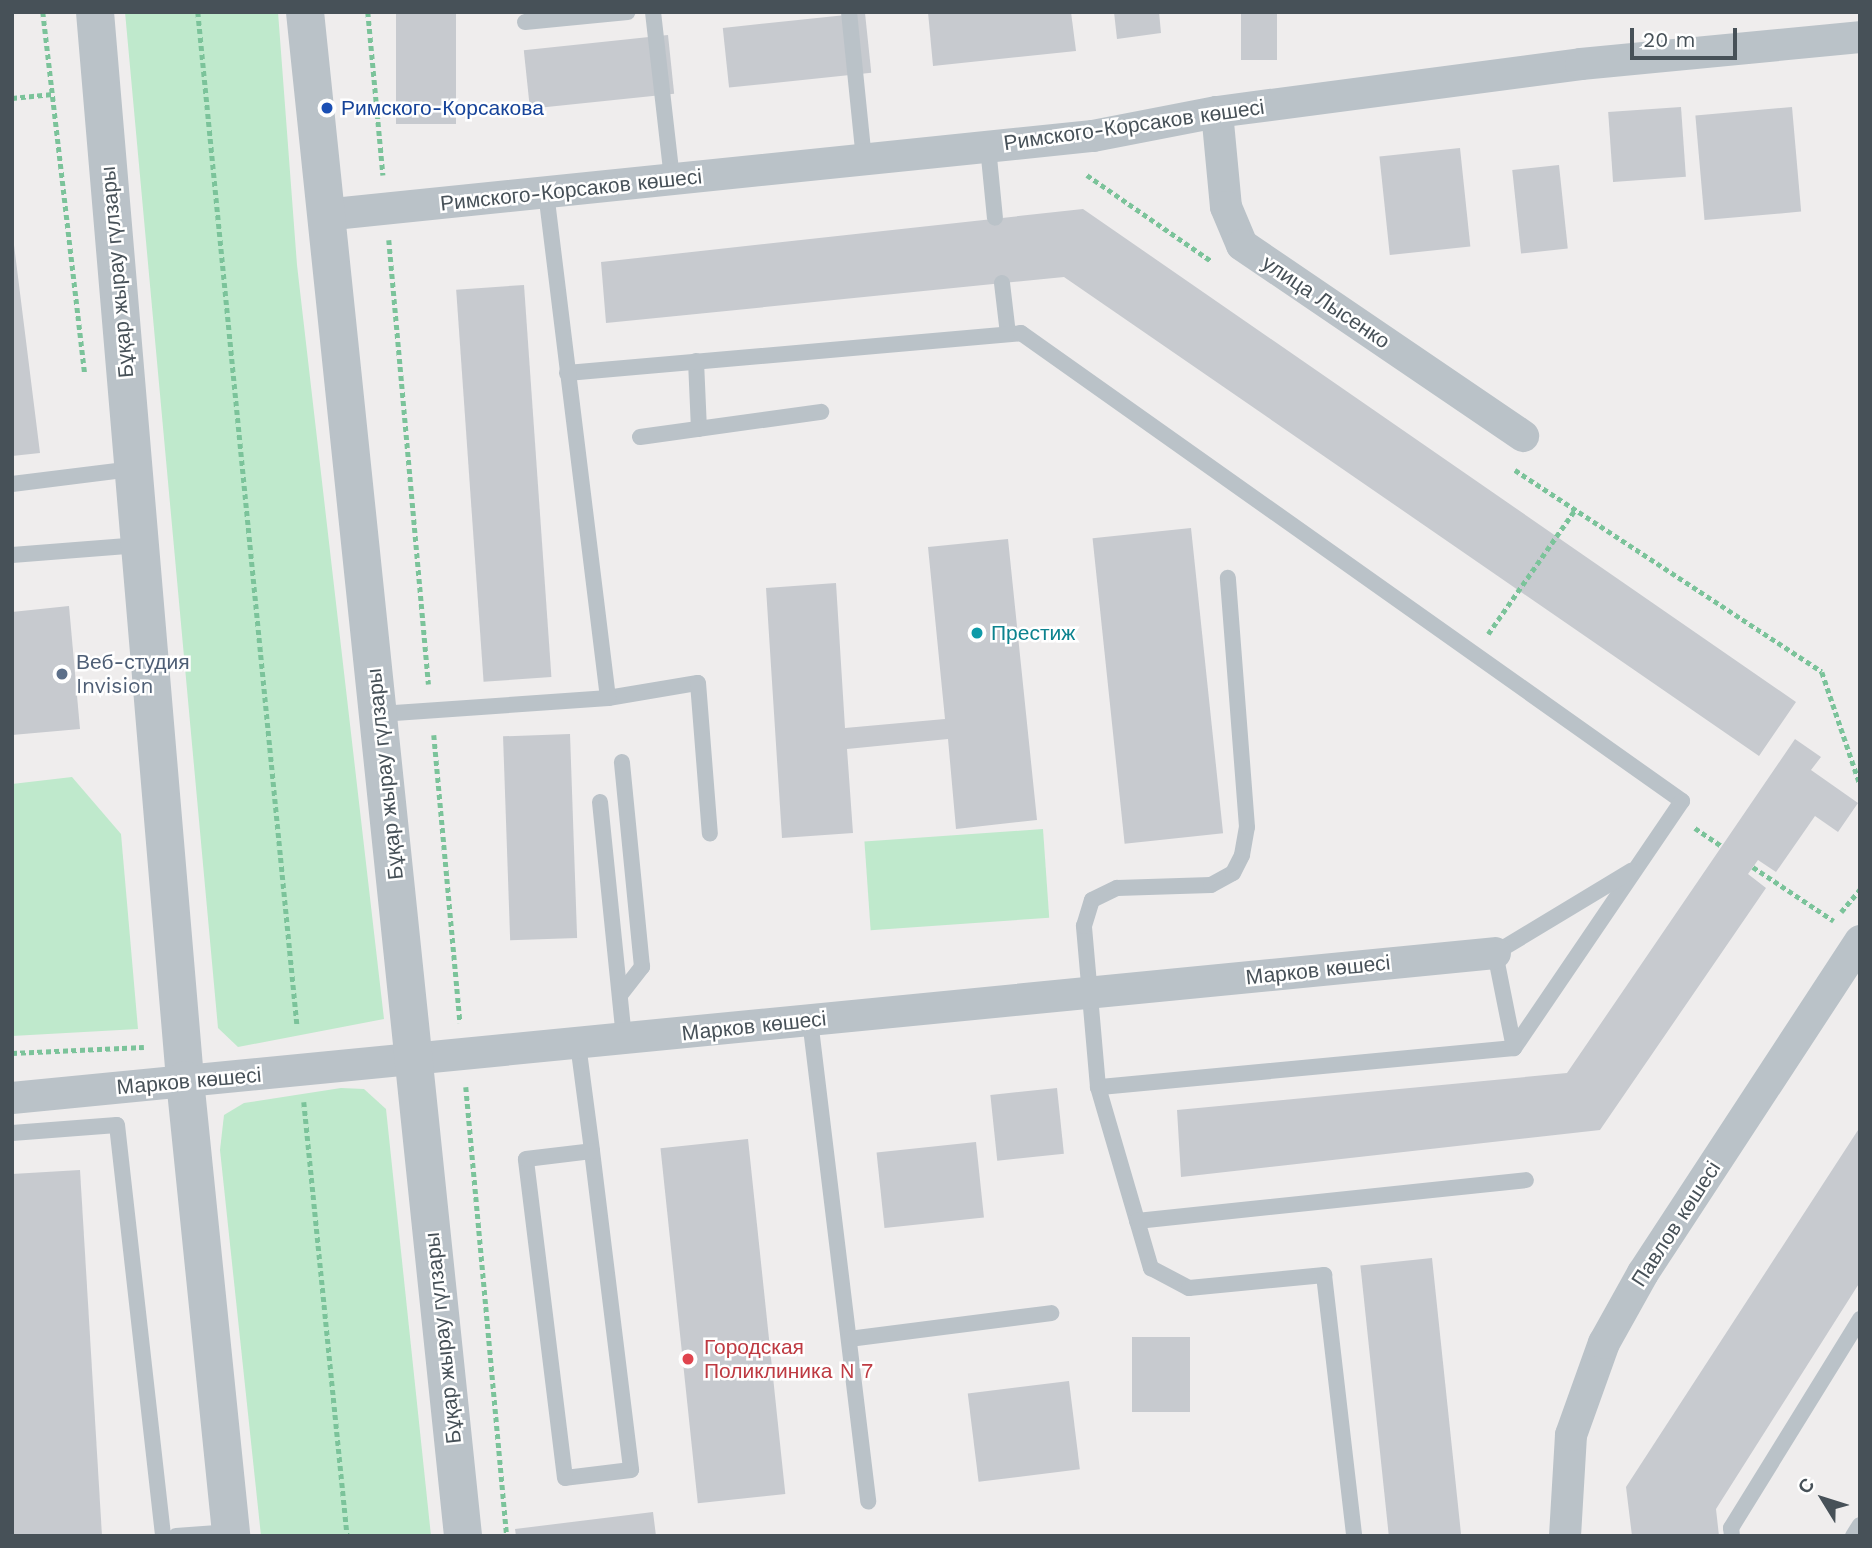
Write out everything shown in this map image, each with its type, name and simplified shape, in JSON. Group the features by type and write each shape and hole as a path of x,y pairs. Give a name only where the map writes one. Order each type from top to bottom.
{"street":[{"name":"Бұқар жырау гүлзары","path":"95,12 185,1080 231,1534"},
{"name":"Бұқар жырау гүлзары","path":"305,12 324,215 380,714 463,1536"},
{"name":"Римского-Корсаков көшесі","path":"324,215 1093,136 1217,112 1581,64 1860,37"},
{"name":"улица Лысенко","path":"1217,112 1218,163 1226,207 1242,245 1523,436"},
{"name":"Павлов көшесі","path":"1565,1536 1571,1435 1604,1343 1643,1273 1851,934"},
{"name":"Марков көшесі","path":"12,1098 1495,953"}],"lane":[{"path":"526,22 628,12"},
{"path":"653,12 672,179"},
{"path":"849,12 864,160"},
{"path":"988,146 995,218"},
{"path":"546,192 608,698"},
{"path":"1002,283 1008,334"},
{"path":"567,373 1021,333 1682,801 1514,1048"},
{"path":"696,361 699,429"},
{"path":"640,437 821,412"},
{"path":"12,484 133,469"},
{"path":"12,555 139,545"},
{"path":"1228,578 1247,827 1242,855 1233,873 1211,885 1117,888 1092,900 1084,926 1086,993 1098,1087 1152,1268 1189,1288 1324,1275 1354,1536"},
{"path":"380,714 608,698 698,683 710,834"},
{"path":"620,995 642,967 622,762"},
{"path":"600,802 624,1039"},
{"path":"1514,1048 1495,953 1636,868"},
{"path":"810,1020 868,1502"},
{"path":"578,1044 592,1151 631,1470 565,1478 526,1159 592,1151"},
{"path":"1098,1087 1514,1048"},
{"path":"12,1133 117,1125 163,1536"},
{"path":"1137,1221 1526,1180"},
{"path":"849,1339 1051,1313"},
{"path":"1732,1536 1731,1528 1860,1318"},
{"path":"1853,1536 1860,1525"},
{"path":"176,1536 231,1534"}],"path":[{"path":"43,12 86,379"},
{"path":"198,12 297,1024"},
{"path":"368,12 507,1536"},
{"path":"12,98 53,94"},
{"path":"1474,654 1574,511 1822,672 1860,784"},
{"path":"1753,867 1851,934"},
{"path":"1833,921 1860,889"},
{"path":"12,1053 158,1046"},
{"path":"304,1098 347,1536"}],"green space":[{"path":"125,12 278,12 297,265 384,1019 238,1047 218,1028"},
{"path":"72,777 121,834 138,1029 12,1036 12,784"},
{"path":"1043,829 1049,918 871,930 864,841"},
{"path":"341,1088 364,1089 386,1109 431,1536 261,1536 220,1150 224,1115 244,1103"}],"building":[{"path":"396,12 456,12 456,124 396,124"},
{"path":"928,12 1071,12 1076,51 933,66"},
{"path":"1114,12 1159,12 1161,33 1117,39"},
{"path":"1241,12 1277,12 1277,60 1241,60"},
{"path":"865,13 871,73 729,88 723,28"},
{"path":"668,35 674,94 530,109 524,50"},
{"path":"1681,107 1686,177 1613,182 1608,112"},
{"path":"1792,107 1801,212 1705,220 1695,115"},
{"path":"1460,148 1470,246 1390,255 1379,156"},
{"path":"1559,165 1568,249 1521,253 1512,170"},
{"path":"1083,209 1796,702 1759,756 1064,277 606,323 601,262"},
{"path":"12,229 40,453 12,456"},
{"path":"524,285 551,677 484,682 456,290"},
{"path":"1191,528 1223,833 1125,844 1093,538"},
{"path":"1008,539 1037,820 956,829 948,739 847,749 853,833 782,838 766,588 836,583 845,728 945,719 928,547"},
{"path":"69,606 80,729 12,735 12,612"},
{"path":"570,734 577,938 510,940 503,736"},
{"path":"1795,739 1821,757 1811,770 1858,803 1838,832 1815,816 1776,872 1758,860 1748,874 1766,888 1600,1130 1181,1177 1177,1110 1567,1073"},
{"path":"1057,1088 1064,1154 997,1161 990,1095"},
{"path":"1860,1127 1860,1282 1716,1509 1719,1536 1632,1536 1626,1487"},
{"path":"748,1139 785,1494 698,1503 660,1148"},
{"path":"976,1142 984,1218 884,1228 877,1152"},
{"path":"80,1170 102,1536 12,1536 12,1174"},
{"path":"1432,1258 1461,1536 1389,1536 1360,1266"},
{"path":"1132,1337 1190,1337 1190,1412 1132,1412"},
{"path":"1069,1381 1080,1469 979,1482 968,1393"},
{"path":"653,1512 656,1536 516,1536 515,1529"}],"place":[{"name":"Римского-Корсакова","path":"327,108"},
{"name":"Престиж","path":"977,633"},
{"name":"Веб-студия Invision","path":"62,674"},
{"name":"Городская Поликлиника N 7","path":"688,1359"}]}
